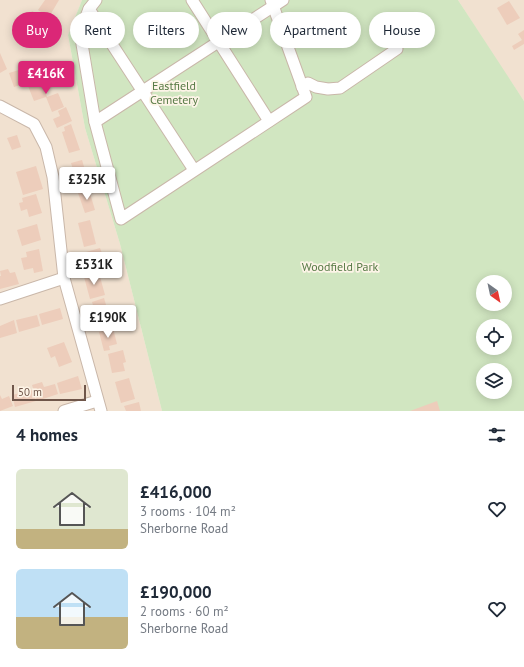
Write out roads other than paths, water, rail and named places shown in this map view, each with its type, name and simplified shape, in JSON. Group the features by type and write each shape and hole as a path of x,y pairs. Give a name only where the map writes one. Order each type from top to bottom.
{"street":[{"path":"192,0 207,23"},
{"path":"92,4 80,32 95,122 122,219 306,97 276,2 262,12"},
{"path":"92,4 142,91 194,170"},
{"path":"95,122 210,48"},
{"path":"223,48 269,121"},
{"path":"302,87 308,83 316,87 328,89 340,88 397,49"},
{"path":"1,108 34,124 46,147 53,177 64,278 99,406 64,411"},
{"path":"0,299 64,278"}],"park label":[{"name":"Eastfield Cemetery","path":"174,93"},
{"name":"Woodfield Park","path":"340,267"}]}
